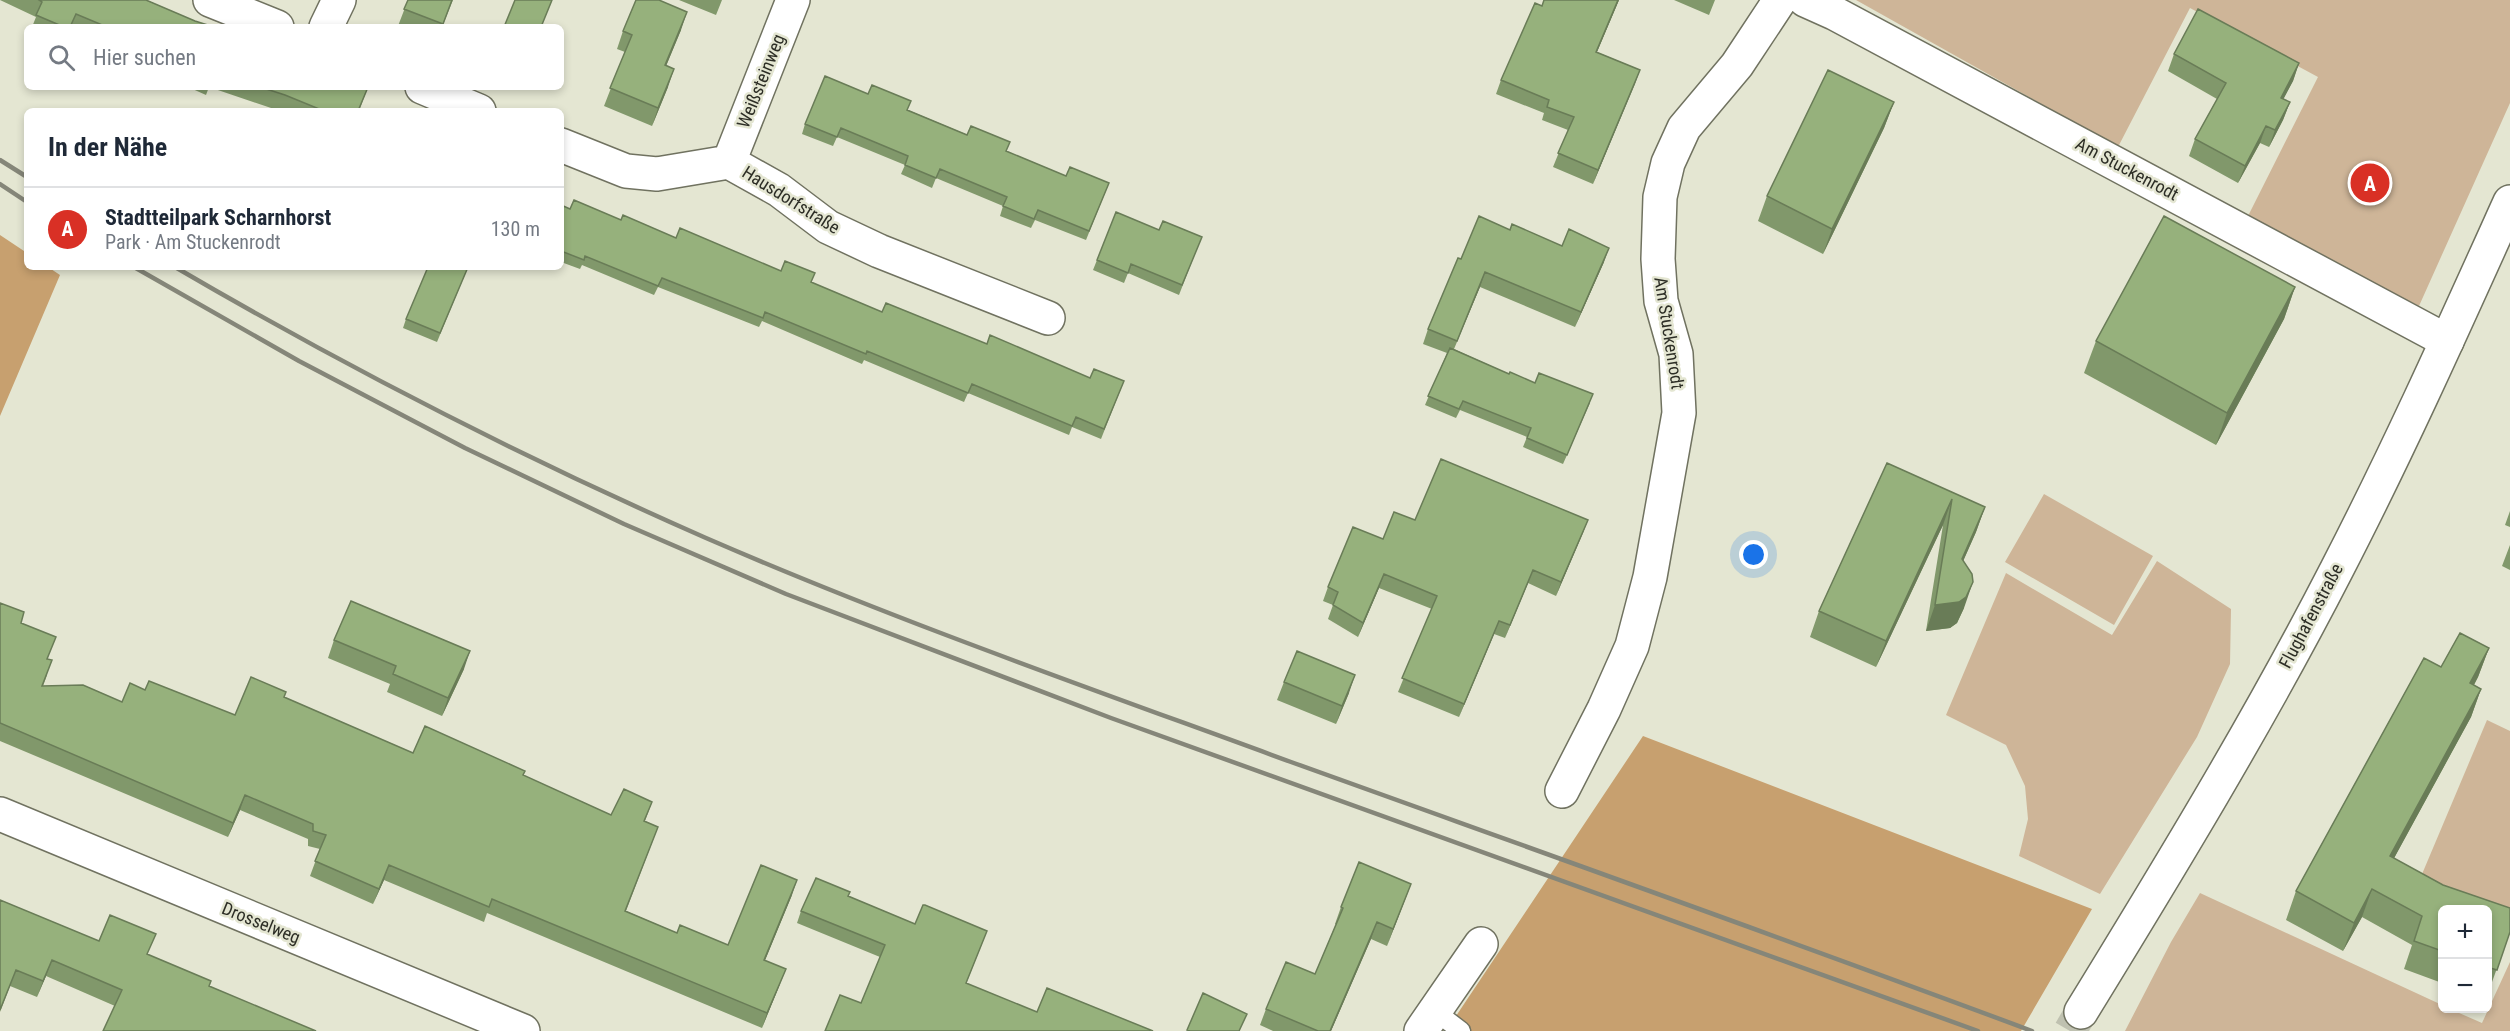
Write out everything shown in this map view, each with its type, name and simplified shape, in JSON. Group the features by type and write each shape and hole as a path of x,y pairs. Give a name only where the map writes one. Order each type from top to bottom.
{"street":[{"path":"210,0 270,24"},
{"path":"327,24 339,0"},
{"name":"Weißsteinweg","path":"729,162 793,0"},
{"name":"Am Stuckenrodt","path":"1562,791 1604,709 1632,646 1650,578 1679,413 1676,354 1661,301 1658,259 1660,197 1668,163 1684,128 1737,65 1780,0"},
{"name":"Am Stuckenrodt","path":"1805,0 1834,13 2447,341"},
{"path":"429,90 472,108"},
{"name":"Hausdorfstraße","path":"564,146 626,171 657,174 729,162 779,190 828,227 879,251 1048,318"},
{"name":"Flughafenstraße","path":"2081,1012 2241,745 2337,570 2447,341 2510,202"},
{"name":"Drosselweg","path":"0,814 523,1031"},
{"path":"1428,1021 1481,944"}],"lane":[{"path":"1428,1021 1461,1031"}],"shaded area":[{"path":"1856,0 2510,0 2510,103 2419,306 2247,218 2318,77 2190,8 2118,147"},
{"path":"0,235 24,251 24,270 52,270 60,275 0,416"},
{"path":"2044,494 2153,556 2114,625 2005,562"},
{"path":"2157,561 2231,609 2230,664 2197,737 2100,894 2019,856 2028,819 2025,786 2006,745 1946,715 2006,573 2112,635"},
{"path":"2487,720 2510,731 2510,934 2492,925 2492,905 2473,905 2417,886"},
{"path":"1643,736 2092,909 2021,1031 1446,1031"},
{"path":"2200,893 2438,1003 2438,1013 2459,1013 2482,1023 2487,1013 2492,1013 2492,1001 2510,962 2510,1031 2125,1031 2171,942"}],"building":[{"path":"39,0 146,0 204,24 100,24 76,14 71,24 57,24 36,15 42,2"},
{"path":"408,0 452,0 443,24 404,9"},
{"path":"515,0 552,0 542,24 505,24"},
{"path":"636,0 659,0 687,12 665,65 674,69 658,108 610,88 632,35 623,31"},
{"path":"1544,0 1618,0 1596,52 1640,70 1598,170 1558,153 1574,117 1547,107 1549,100 1501,80 1535,3 1542,6"},
{"path":"2198,9 2299,63 2281,98 2290,102 2275,130 2266,126 2245,166 2195,139 2226,83 2174,54"},
{"path":"1828,70 1894,102 1832,229 1767,196"},
{"path":"825,76 868,94 872,85 911,101 907,110 967,135 971,126 1010,142 1006,151 1066,176 1070,167 1109,183 1089,231 1038,210 1034,219 1003,206 1007,197 940,169 936,178 905,165 908,156 841,128 837,137 805,124"},
{"path":"269,90 367,90 359,108 317,108"},
{"path":"574,200 621,220 623,215 676,238 680,228 781,271 785,261 815,273 811,282 882,312 886,303 987,344 990,335 1090,378 1094,369 1124,381 1104,429 1076,417 1072,426 972,384 968,393 765,312 763,318 662,278 658,286 585,256 584,260 564,252 564,206 570,209"},
{"path":"1116,212 1159,230 1163,221 1202,237 1182,285 1131,264 1128,273 1097,260"},
{"path":"1479,216 1510,230 1512,224 1562,246 1569,229 1609,248 1581,312 1485,272 1457,341 1428,329 1458,258 1461,259"},
{"path":"2164,216 2295,287 2227,413 2096,341"},
{"path":"427,270 467,270 440,333 406,319"},
{"path":"1450,348 1535,383 1539,373 1593,394 1567,455 1527,438 1531,428 1463,401 1459,409 1428,396"},
{"path":"1441,459 1588,520 1561,582 1533,570 1510,625 1499,621 1464,704 1402,678 1437,596 1384,574 1363,623 1333,605 1338,592 1328,587 1353,527 1383,539 1394,512 1415,520"},
{"path":"1887,463 1985,507 1962,559 1972,574 1973,582 1966,597 1959,602 1935,605 1952,499 1886,641 1819,611"},
{"path":"351,601 470,651 448,698 393,674 396,666 334,640"},
{"path":"0,603 24,612 21,623 56,637 47,659 52,660 42,686 83,685 122,702 130,683 145,690 149,681 235,715 251,677 286,692 284,697 413,753 425,726 525,771 523,775 611,815 624,789 652,802 644,821 658,827 625,911 677,933 680,925 728,945 761,865 797,880 764,960 786,969 767,1013 492,899 489,907 389,865 379,889 315,861 326,835 313,831 313,824 245,795 233,823 0,723"},
{"path":"2460,633 2489,648 2470,683 2481,689 2390,856 2443,885 2510,908 2510,932 2497,970 2492,968 2492,905 2438,905 2438,950 2414,941 2422,916 2372,889 2354,923 2296,891 2424,658 2441,667"},
{"path":"1297,651 1355,675 1342,706 1284,682"},
{"path":"1359,862 1411,884 1393,929 1377,922 1330,1031 1318,1031 1266,1009 1286,962 1315,974 1343,908 1341,907"},
{"path":"816,878 850,892 848,896 915,924 925,905 987,931 966,983 1037,1012 1047,988 1153,1031 825,1031 840,995 861,1003 885,945 801,911"},
{"path":"0,900 99,941 110,915 156,934 147,954 211,981 209,986 316,1031 103,1031 122,990 52,960 43,981 16,970 0,1010"},
{"path":"1203,993 1247,1014 1239,1031 1187,1030"}],"tunnel":[{"path":"2070,1031 2081,1012"}],"railway":[{"path":"0,160 24,175"},
{"path":"0,184 24,200"},
{"path":"139,270 299,361 465,448 624,524 786,594 1111,718 1978,1031"},
{"path":"180,270 370,376 436,410 570,476 778,569 1070,681 2032,1031"}],"place":[{"name":"Stadtteilpark Scharnhorst","path":"2370,183"}]}
